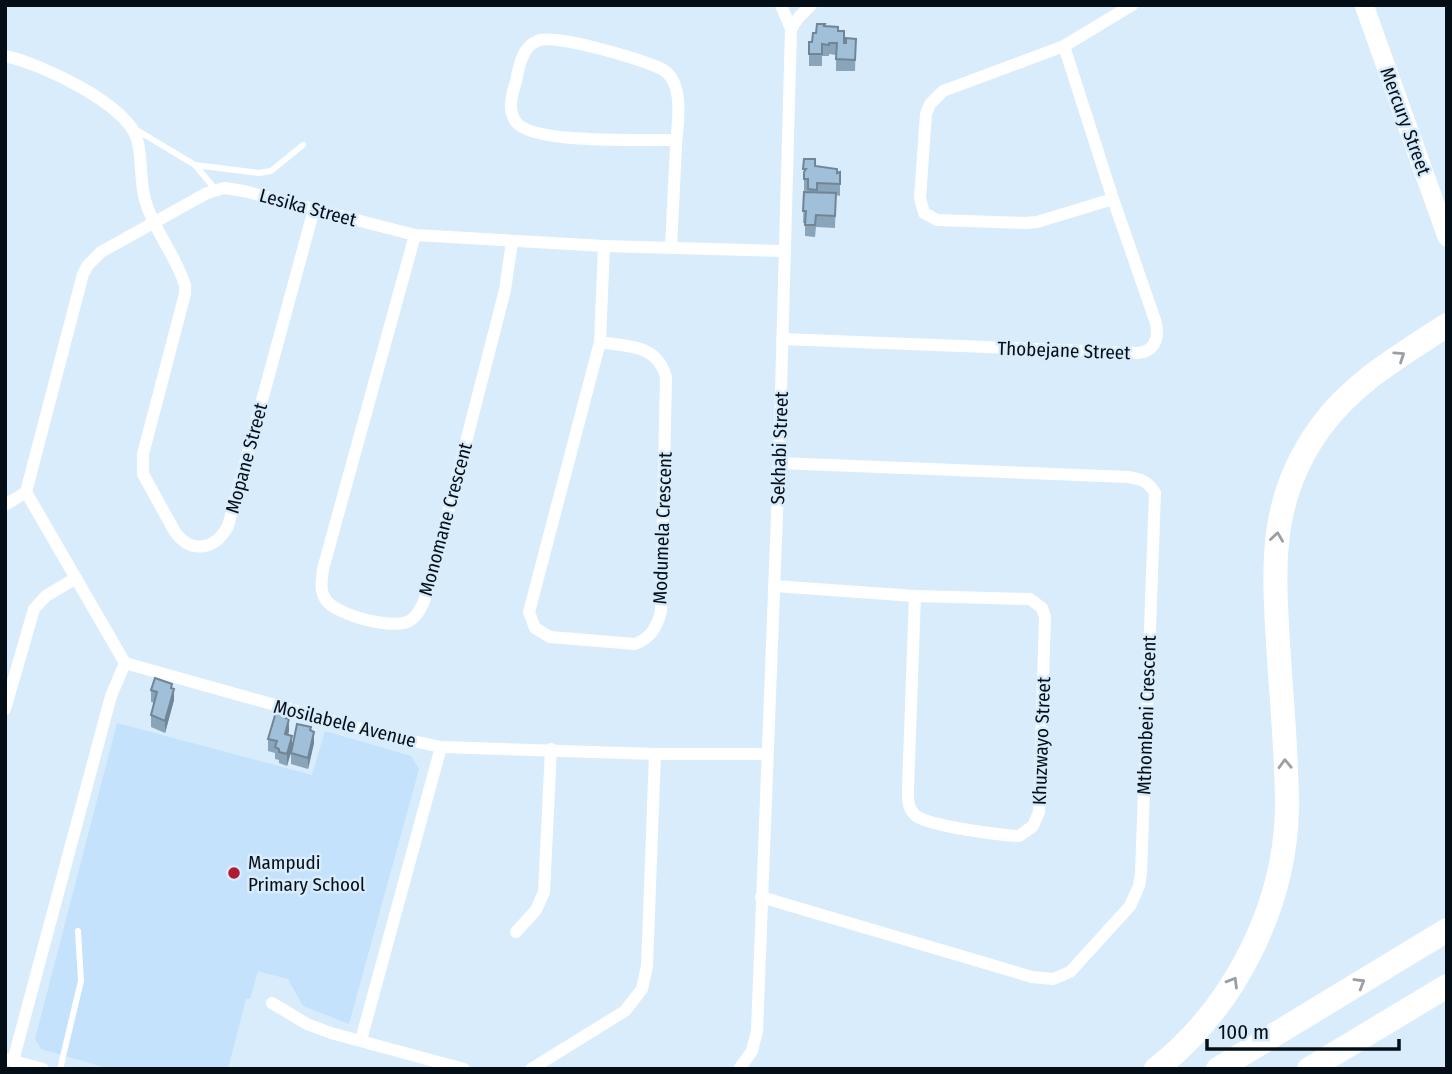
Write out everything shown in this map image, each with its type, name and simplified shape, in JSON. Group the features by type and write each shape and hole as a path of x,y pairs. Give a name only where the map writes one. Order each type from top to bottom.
{"highway":[{"path":"1156,1069 1198,1031 1225,996 1259,932 1278,873 1287,807 1275,551 1282,506 1298,466 1319,429 1352,391 1447,325"},
{"path":"1218,1069 1447,930"},
{"path":"1309,1069 1447,986"}],"main road":[{"name":"Mercury Street","path":"1364,5 1447,237"}],"street":[{"path":"781,5 791,29"},
{"path":"791,29 811,5"},
{"path":"1113,199 1037,222 937,220 929,217 921,207 924,125 926,114 936,97 950,87 1064,46 1132,5"},
{"name":"Sekhabi Street","path":"745,1066 757,1031 779,463 791,29"},
{"path":"671,247 676,140 678,95 672,79 657,66 561,39 539,40 530,45 524,54 511,106 518,125 529,132 553,138 676,140"},
{"name":"Thobejane Street","path":"782,339 1145,353 1152,348 1158,332 1156,323 1064,46"},
{"path":"5,56 34,65 70,82 123,115 133,128 138,141 144,194 155,222"},
{"name":"Lesika Street","path":"26,492 83,274 88,265 101,252 207,192 244,191 415,235 604,246 783,251"},
{"name":"Mopane Street","path":"155,222 182,276 185,294 141,468 179,538 191,545 205,546 219,540 228,526 314,209"},
{"name":"Monomane Crescent","path":"415,235 321,584 325,600 337,610 391,625 402,625 420,611 429,586 505,290 512,242"},
{"name":"Modumela Crescent","path":"600,342 645,350 653,354 664,368 666,377 661,611 652,634 635,644 550,637 535,628 529,612 600,342 604,246"},
{"name":"Mthombeni Crescent","path":"761,897 1032,977 1053,979 1070,972 1130,906 1139,887 1141,873 1155,494 1151,486 1145,480 1128,477 779,463"},
{"path":"5,505 26,492 125,663 111,696 9,1060 43,1069"},
{"path":"5,709 34,609 46,596 76,578"},
{"name":"Khuzwayo Street","path":"774,586 915,596 1030,599 1042,608 1045,617 1039,812 1033,826 1019,836 931,822 914,814 909,807 915,596"},
{"name":"Mosilabele Avenue","path":"125,663 376,733 440,747 655,754 766,754"},
{"path":"361,1040 440,747"},
{"path":"516,932 536,910 544,892 551,749"},
{"path":"531,1069 625,1011 642,989 647,966 655,754"},
{"path":"272,1003 318,1029 464,1069"}],"lane":[{"path":"133,128 195,165 216,190"},
{"path":"195,165 258,173 271,171 303,145"},
{"path":"60,1069 81,981 78,931"}],"shaded area":[{"name":"Mampudi Primary School","path":"117,723 312,775 325,731 411,756 419,769 349,1024 303,1006 288,979 258,971 250,999 246,999 228,1069 110,1069 41,1049 35,1039"}],"building":[{"path":"817,24 838,27 838,31 844,31 844,43 846,38 856,39 855,60 836,59 837,43 822,44 822,54 809,54 809,42 812,42 813,33 816,33"},
{"path":"804,159 815,159 815,166 837,169 837,173 840,172 840,184 817,183 817,190 808,189 808,179 804,179"},
{"path":"804,192 836,193 835,216 816,215 815,225 805,225"},
{"path":"155,678 172,684 171,688 174,689 165,721 151,715 157,692 151,690"},
{"path":"276,712 287,715 286,718 289,719 285,734 292,736 287,754 279,752 275,747 277,741 268,739"},
{"path":"297,724 311,727 310,730 314,732 308,758 291,753"}],"place":[{"name":"Mampudi Primary School","path":"234,873"}]}
